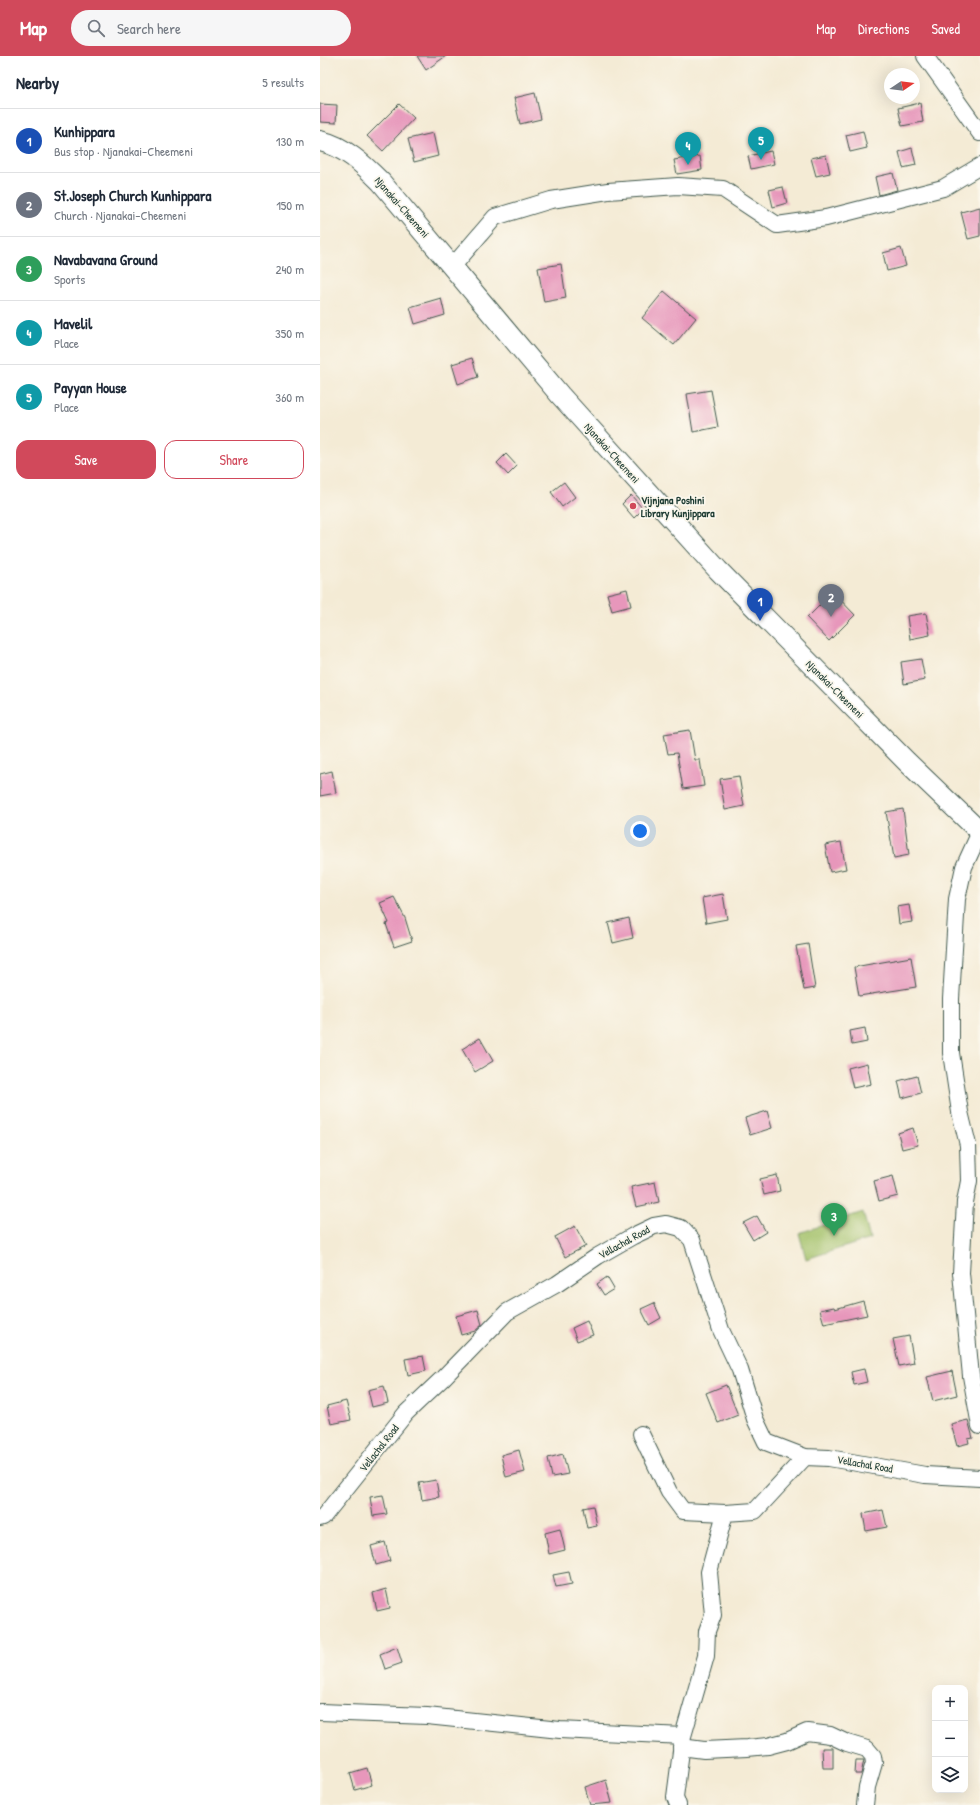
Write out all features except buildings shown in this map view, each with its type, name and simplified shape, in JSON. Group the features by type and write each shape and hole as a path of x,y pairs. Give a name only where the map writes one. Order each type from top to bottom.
{"main road":[{"name":"Njanakai-Cheemeni","path":"320,141 332,143 364,164 453,266 560,395 718,570 906,761 980,832"}],"street":[{"path":"925,56 980,132"},
{"path":"453,266 495,217 551,200 608,191 678,186 723,189 777,225 826,218 943,188 980,166"},
{"path":"980,832 964,867 957,899 951,999 951,1045 960,1112 968,1145 969,1181 965,1202 961,1273 971,1376 980,1426"},
{"name":"Vellachal Road","path":"320,1518 323,1517 362,1470 406,1413 507,1312 557,1284 598,1256 633,1236 654,1226 666,1224 681,1228 692,1240 721,1330 740,1370 755,1419 766,1442 805,1457 829,1458 925,1476 980,1478"},
{"path":"641,1434 669,1492 683,1511 725,1513 755,1511 805,1457"},
{"path":"678,1805 675,1796 682,1741 706,1656 707,1631 713,1615 709,1572 725,1513"},
{"path":"320,1712 427,1716 682,1741 704,1750 768,1746 787,1741 807,1732 830,1735 846,1743 867,1749 873,1756 874,1763 866,1787 865,1805"}],"green space":[{"path":"863,1212 870,1239 806,1259 799,1233"}],"place":[{"name":"Payyan House","path":"761,160"},
{"name":"Mavelil","path":"688,165"},
{"name":"Vijnjana Poshini Library Kunjippara","path":"633,506"},
{"name":"St.Joseph Church Kunhippara","path":"831,617"},
{"name":"Kunhippara","path":"760,621"},
{"name":"Navabavana Ground","path":"834,1236"}]}
